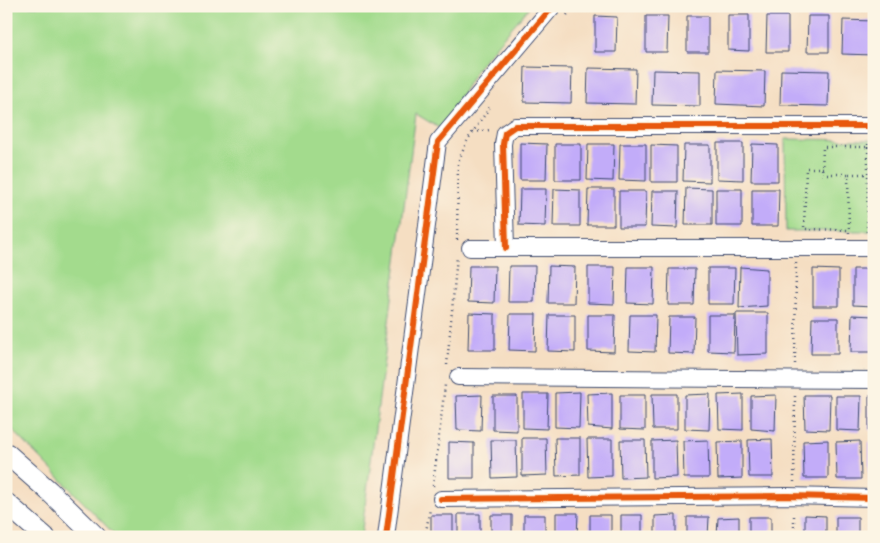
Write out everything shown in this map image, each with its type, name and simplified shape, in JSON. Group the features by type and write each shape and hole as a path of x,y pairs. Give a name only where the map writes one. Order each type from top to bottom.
{"street":[{"path":"386,537 438,142 553,6"},
{"path":"506,248 503,144 506,133 516,126 874,126"},
{"path":"470,248 870,242"},
{"path":"458,377 874,380"},
{"path":"6,453 49,490 96,537"},
{"path":"441,499 788,496 874,498"},
{"path":"6,503 45,537"}],"path":[{"path":"874,147 823,147 822,174 874,174"},
{"path":"868,147 870,242"},
{"path":"823,168 806,168 804,229 848,230"},
{"path":"848,174 849,237"}],"green space":[{"path":"6,6 530,6 478,67 441,129 416,114 361,537 117,537 6,423"},
{"path":"785,139 874,140 874,231 786,231"}],"building":[{"path":"728,15 749,15 749,51 728,50"},
{"path":"595,16 617,17 616,52 595,52"},
{"path":"646,16 668,16 667,52 646,52"},
{"path":"687,16 708,16 708,52 687,52"},
{"path":"767,16 788,16 788,52 766,52"},
{"path":"808,16 829,16 829,52 807,52"},
{"path":"843,20 874,21 874,55 842,54"},
{"path":"525,67 572,68 571,103 524,102"},
{"path":"588,68 636,69 635,104 587,103"},
{"path":"653,70 700,71 700,106 652,105"},
{"path":"717,70 765,71 764,106 716,104"},
{"path":"781,70 829,71 828,106 780,105"},
{"path":"520,143 547,144 546,180 520,180"},
{"path":"717,143 743,143 743,180 717,179"},
{"path":"555,144 581,144 581,180 555,180"},
{"path":"588,144 614,144 613,181 587,180"},
{"path":"620,144 646,144 646,181 619,180"},
{"path":"752,144 778,145 778,181 751,181"},
{"path":"651,145 677,146 677,182 651,182"},
{"path":"684,145 710,145 710,182 683,181"},
{"path":"686,188 712,189 712,225 685,225"},
{"path":"520,189 546,189 545,226 519,225"},
{"path":"554,189 580,190 580,226 553,226"},
{"path":"588,189 614,189 614,225 587,225"},
{"path":"716,189 742,189 742,226 716,226"},
{"path":"752,189 779,189 778,226 752,226"},
{"path":"619,191 646,191 645,227 619,227"},
{"path":"652,191 678,191 677,228 651,227"},
{"path":"469,266 495,266 494,303 468,302"},
{"path":"509,266 535,266 534,302 508,302"},
{"path":"549,266 575,267 574,303 548,303"},
{"path":"588,267 615,267 614,304 588,303"},
{"path":"628,267 654,267 653,304 627,303"},
{"path":"740,267 767,269 767,306 739,308"},
{"path":"708,268 735,268 734,304 708,304"},
{"path":"669,269 695,269 694,305 668,305"},
{"path":"813,269 839,270 839,306 813,306"},
{"path":"853,269 874,269 874,306 853,305"},
{"path":"469,313 495,314 495,350 468,350"},
{"path":"736,313 768,313 768,354 737,355"},
{"path":"510,314 536,314 535,351 509,350"},
{"path":"549,315 575,315 575,352 548,351"},
{"path":"588,315 615,315 614,352 588,351"},
{"path":"630,315 656,315 655,352 629,351"},
{"path":"708,315 735,315 734,352 708,351"},
{"path":"852,315 874,316 874,352 851,352"},
{"path":"669,317 695,317 694,354 668,353"},
{"path":"812,318 838,318 838,354 811,354"},
{"path":"580,392 579,428 555,427 555,393"},
{"path":"612,393 612,429 588,427 587,394"},
{"path":"523,394 548,394 547,429 523,428"},
{"path":"652,394 677,394 677,429 653,429"},
{"path":"710,394 709,430 685,429 685,395"},
{"path":"743,394 743,430 719,429 718,395"},
{"path":"482,395 481,431 457,430 456,396"},
{"path":"620,395 645,395 645,430 620,429"},
{"path":"776,395 775,431 751,429 751,396"},
{"path":"804,395 830,395 829,430 805,429"},
{"path":"493,396 517,396 517,431 493,430"},
{"path":"836,396 861,396 860,431 836,430"},
{"path":"869,396 874,396 874,430 869,430"},
{"path":"522,438 546,438 547,475 522,476"},
{"path":"555,438 580,438 580,475 556,476"},
{"path":"587,439 612,439 612,476 588,477"},
{"path":"772,439 773,477 749,477 748,440"},
{"path":"491,440 516,440 517,477 492,478"},
{"path":"620,440 645,440 646,477 621,478"},
{"path":"676,440 677,477 652,478 652,441"},
{"path":"708,440 709,478 684,478 683,441"},
{"path":"828,440 828,478 804,478 803,441"},
{"path":"742,441 742,478 718,479 717,442"},
{"path":"860,441 861,479 837,479 836,442"},
{"path":"449,442 474,443 474,478 449,478"},
{"path":"874,442 874,480 869,480 869,443"},
{"path":"556,513 578,513 577,537 556,537"},
{"path":"458,514 480,514 480,537 458,537"},
{"path":"431,515 453,515 453,537 431,537"},
{"path":"491,515 512,515 512,537 491,537"},
{"path":"524,515 545,515 545,537 524,537"},
{"path":"590,515 611,515 611,537 590,537"},
{"path":"621,515 642,515 642,537 621,537"},
{"path":"676,515 676,537 655,537 655,516"},
{"path":"805,515 826,516 826,537 805,537"},
{"path":"687,517 709,517 708,537 687,537"},
{"path":"739,517 739,537 717,537 718,518"},
{"path":"749,517 771,517 771,537 749,537"},
{"path":"836,517 858,517 858,537 836,537"},
{"path":"870,517 874,517 874,537 870,537"}],"cycle path":[{"path":"386,537 438,142 553,6"},
{"path":"506,248 503,144 505,133 515,126 874,126"},
{"path":"441,499 788,496 874,498"}]}
